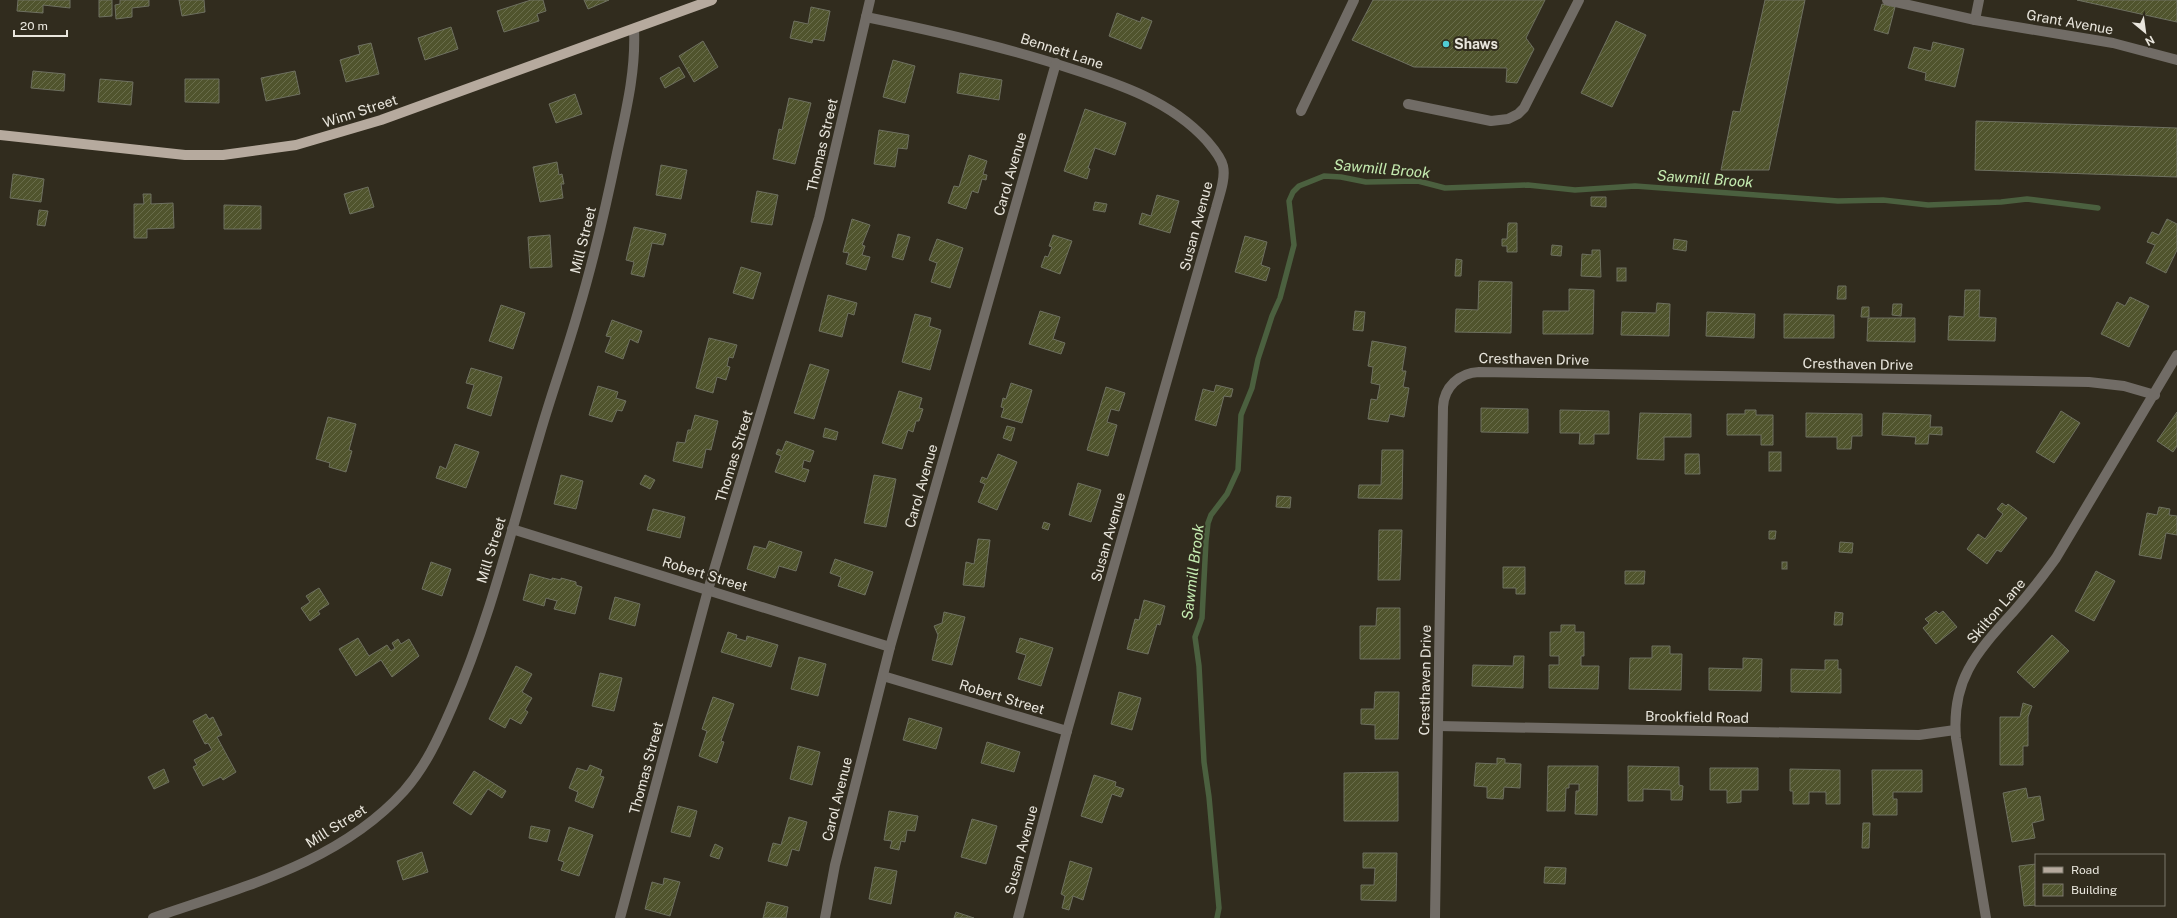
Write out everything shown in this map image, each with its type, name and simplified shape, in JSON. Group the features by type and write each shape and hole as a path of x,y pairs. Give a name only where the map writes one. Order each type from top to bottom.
{"main road":[{"name":"Winn Street","path":"0,135 185,155 223,155 277,148 316,140 355,129 712,0"}],"street":[{"name":"Thomas Street","path":"620,918 708,590 819,218 870,0"},
{"path":"1301,111 1354,0"},
{"path":"1408,104 1491,121 1508,119 1518,114 1524,108 1580,0"},
{"name":"Grant Avenue","path":"1887,0 1975,20 2113,43 2177,60"},
{"path":"1975,20 1979,0"},
{"name":"Bennett Lane","path":"866,17 984,42 1107,80 1160,104 1186,121 1204,138 1223,165"},
{"name":"Mill Street","path":"154,918 268,878 328,851 373,822 402,793 428,758 462,685 481,633 595,252 629,95 635,59 634,29"},
{"name":"Carol Avenue","path":"825,918 835,865 890,646 1056,64"},
{"name":"Susan Avenue","path":"1018,918 1067,731 1216,208 1223,178 1223,165"},
{"name":"Skilton Lane","path":"1986,918 1962,783 1956,730 1959,696 1964,679 1974,659 1991,636 2035,587 2056,558 2155,395 2177,355"},
{"name":"Cresthaven Drive","path":"1435,918 1443,402 1450,385 1465,374 1478,372 2089,382 2124,386 2155,395"},
{"name":"Robert Street","path":"512,530 890,646"},
{"name":"Robert Street","path":"883,676 1067,731"},
{"name":"Brookfield Road","path":"1438,726 1919,734 1956,730"}],"building":[{"path":"18,0 70,0 70,8 43,5 43,13 17,11"},
{"path":"99,0 112,0 112,16 99,17"},
{"path":"120,0 149,0 149,6 132,8 132,17 116,19 115,5 120,4"},
{"path":"179,0 204,0 205,12 182,16"},
{"path":"531,0 543,0 546,11 537,14 539,21 504,32 497,11"},
{"path":"584,0 609,0 588,9"},
{"name":"Shaws","path":"1373,0 1545,0 1526,38 1534,49 1517,83 1506,82 1507,68 1414,67 1352,40"},
{"path":"1765,0 1805,0 1769,170 1721,170 1733,111 1740,112"},
{"path":"2077,0 2177,0 2177,22"},
{"path":"1882,4 1895,7 1888,34 1874,30"},
{"path":"811,7 830,11 824,41 813,39 812,43 790,38 794,21 808,24"},
{"path":"1117,13 1140,22 1142,17 1152,21 1141,49 1109,36"},
{"path":"1616,21 1646,35 1612,107 1581,93"},
{"path":"451,27 458,49 425,60 418,38"},
{"path":"703,41 718,67 694,82 679,56"},
{"path":"1933,42 1964,49 1955,87 1925,80 1926,73 1908,68 1914,47 1931,51"},
{"path":"371,43 379,74 346,82 340,60 360,54 358,46"},
{"path":"893,60 915,66 905,103 883,97"},
{"path":"679,67 685,77 665,88 660,78"},
{"path":"33,71 65,74 64,91 31,88"},
{"path":"295,71 300,94 266,101 261,78"},
{"path":"960,73 1002,80 999,100 957,93"},
{"path":"100,79 133,82 131,105 98,102"},
{"path":"185,79 219,79 219,103 185,102"},
{"path":"575,94 582,114 556,123 549,104"},
{"path":"789,98 811,103 795,164 773,159 779,129 782,130"},
{"path":"1085,109 1126,123 1115,155 1095,148 1088,168 1090,169 1087,179 1064,171"},
{"path":"1976,121 2177,128 2177,177 1975,170"},
{"path":"879,130 909,135 907,149 898,148 895,167 874,164"},
{"path":"969,155 987,161 983,174 987,175 986,180 982,179 978,193 972,191 966,209 948,203 954,186 959,187"},
{"path":"557,162 559,175 562,174 564,184 561,184 563,198 540,202 533,167"},
{"path":"661,165 687,170 681,199 656,195"},
{"path":"13,174 44,179 41,202 10,198"},
{"path":"368,187 374,207 350,214 344,194"},
{"path":"757,191 778,195 772,225 751,222"},
{"path":"143,194 151,194 151,204 173,203 174,228 147,229 147,238 134,238 134,204 144,204"},
{"path":"1157,195 1179,201 1170,233 1139,224 1142,213 1151,216"},
{"path":"1591,197 1606,197 1606,207 1591,206"},
{"path":"1095,202 1107,204 1105,212 1093,210"},
{"path":"224,205 261,206 261,229 224,229"},
{"path":"39,210 48,211 45,226 37,225"},
{"path":"852,219 870,225 862,245 865,246 862,255 870,257 866,270 846,264 849,253 843,252"},
{"path":"2167,219 2177,224 2177,250 2166,273 2146,263 2155,245 2147,242 2152,232 2159,235"},
{"path":"1508,223 1517,223 1517,252 1507,252 1507,246 1502,246 1502,239 1507,239"},
{"path":"634,227 666,234 663,245 652,243 644,277 631,274 634,262 626,260"},
{"path":"898,234 910,237 903,260 892,257"},
{"path":"550,235 552,267 530,268 528,237"},
{"path":"1053,235 1072,241 1060,274 1041,267 1045,256 1048,257 1052,247 1049,246"},
{"path":"1245,236 1267,242 1261,265 1270,268 1266,281 1235,272"},
{"path":"937,239 963,248 950,288 931,282 937,263 929,260"},
{"path":"1674,239 1687,241 1686,251 1673,249"},
{"path":"1552,245 1562,246 1561,256 1551,255"},
{"path":"1592,250 1600,250 1601,277 1581,276 1582,254 1592,255"},
{"path":"1456,259 1462,260 1461,276 1455,276"},
{"path":"741,267 761,273 753,299 733,293"},
{"path":"1617,268 1626,268 1626,281 1617,281"},
{"path":"1479,281 1512,282 1511,333 1455,332 1456,309 1478,310"},
{"path":"1838,286 1846,286 1846,299 1837,299"},
{"path":"1569,289 1594,290 1593,334 1543,334 1543,311 1569,311"},
{"path":"1965,290 1980,290 1979,317 1996,318 1995,341 1948,340 1949,316 1964,317"},
{"path":"828,295 857,303 854,315 848,313 842,337 819,331"},
{"path":"2130,297 2149,306 2129,347 2101,334 2117,302 2125,306"},
{"path":"1657,303 1670,304 1669,336 1621,335 1622,312 1656,313"},
{"path":"1893,304 1902,304 1901,316 1892,315"},
{"path":"501,305 525,313 513,349 489,341"},
{"path":"1862,307 1869,307 1869,317 1861,317"},
{"path":"1040,311 1060,317 1053,339 1065,343 1061,354 1029,344"},
{"path":"1355,311 1365,312 1363,331 1353,330"},
{"path":"1707,312 1755,314 1754,338 1706,336"},
{"path":"915,314 931,318 929,326 941,330 930,370 902,362"},
{"path":"1784,314 1834,315 1834,338 1784,338"},
{"path":"1868,318 1915,318 1915,342 1867,341"},
{"path":"612,320 642,331 638,343 630,339 623,359 605,352 611,337 606,336"},
{"path":"709,338 737,345 733,358 729,357 727,366 730,367 726,380 717,377 713,393 696,388"},
{"path":"1372,341 1406,347 1402,371 1406,371 1403,387 1409,388 1404,417 1390,414 1388,422 1368,419 1371,399 1377,400 1380,385 1371,383 1373,367 1368,366"},
{"path":"810,364 829,370 814,419 794,413"},
{"path":"471,368 502,377 491,416 467,408 474,385 466,383"},
{"path":"1011,383 1032,390 1022,423 1001,417 1004,408 1001,407 1003,398 1006,399"},
{"path":"1216,385 1233,389 1231,397 1224,396 1216,426 1195,420 1203,389 1214,392"},
{"path":"598,386 618,392 616,398 626,401 622,411 617,410 612,422 589,415"},
{"path":"1106,387 1125,393 1119,411 1111,409 1107,422 1117,425 1108,456 1087,450"},
{"path":"899,391 922,398 919,408 923,409 919,421 916,421 913,432 908,430 902,449 882,443"},
{"path":"1481,408 1528,409 1528,433 1481,432"},
{"path":"1560,410 1609,411 1609,434 1594,434 1594,444 1579,444 1580,433 1560,433"},
{"path":"1745,410 1756,410 1756,415 1773,415 1773,445 1761,445 1761,435 1727,435 1727,414 1745,414"},
{"path":"2061,411 2080,423 2054,463 2036,452"},
{"path":"2177,412 2177,446 2173,452 2157,441"},
{"path":"1640,413 1691,414 1691,437 1664,437 1664,460 1637,459"},
{"path":"1806,413 1862,414 1862,436 1852,436 1851,449 1837,449 1837,437 1806,437"},
{"path":"1883,413 1931,415 1930,427 1942,427 1942,435 1929,434 1928,444 1915,444 1916,437 1882,435"},
{"path":"695,415 718,421 711,450 706,449 702,468 673,461 677,442 685,443 688,430 691,430"},
{"path":"328,417 356,424 349,450 352,451 346,472 329,467 330,463 316,459"},
{"path":"1007,426 1015,428 1011,441 1003,438"},
{"path":"825,428 838,432 836,440 823,437"},
{"path":"786,441 814,451 810,462 804,460 802,468 809,470 805,482 775,472 781,456 776,454 778,449 782,451"},
{"path":"455,444 479,452 466,488 436,478 440,466 446,469"},
{"path":"1382,450 1403,450 1402,499 1358,498 1359,485 1381,485"},
{"path":"1769,452 1781,452 1781,471 1769,471"},
{"path":"998,454 1017,462 997,510 978,502 985,484 980,482 982,477 987,479"},
{"path":"1685,454 1699,454 1700,474 1685,474"},
{"path":"561,475 583,481 576,509 554,504"},
{"path":"645,475 655,480 650,489 640,484"},
{"path":"874,475 896,479 886,527 864,523"},
{"path":"1078,483 1101,490 1091,522 1069,515"},
{"path":"1277,496 1291,497 1290,508 1276,507"},
{"path":"2002,503 2006,506 2008,504 2027,518 2001,552 1997,550 1987,564 1967,549 1978,534 1985,539 2003,514 1997,509"},
{"path":"2159,507 2170,509 2169,515 2177,516 2177,535 2166,533 2161,559 2139,555 2147,513 2157,515"},
{"path":"653,509 685,517 680,538 647,530"},
{"path":"1044,522 1050,524 1048,530 1042,528"},
{"path":"1379,530 1402,530 1400,580 1378,580"},
{"path":"1769,531 1776,531 1775,539 1769,539"},
{"path":"978,539 990,540 984,587 963,585 966,562 974,564"},
{"path":"769,541 802,552 796,571 779,566 775,578 747,569 754,546 766,549"},
{"path":"1840,542 1853,543 1852,553 1839,552"},
{"path":"835,559 873,572 865,595 838,586 841,577 830,573"},
{"path":"431,562 451,569 442,596 422,589"},
{"path":"1782,562 1787,562 1787,569 1782,569"},
{"path":"1503,567 1525,567 1525,594 1516,594 1516,588 1503,588"},
{"path":"1625,571 1645,571 1644,584 1625,584"},
{"path":"2096,571 2115,581 2094,621 2075,611"},
{"path":"530,574 552,580 552,578 561,580 561,578 576,582 576,585 582,587 575,614 554,609 557,601 546,598 544,606 523,600"},
{"path":"319,588 329,604 318,611 320,614 310,621 301,608 310,602 306,596"},
{"path":"615,597 640,604 635,626 609,619"},
{"path":"1144,600 1165,606 1160,625 1157,624 1148,654 1127,649 1135,619 1139,620"},
{"path":"1377,608 1400,608 1400,659 1360,659 1360,626 1376,626"},
{"path":"1936,611 1939,614 1943,611 1957,627 1936,644 1923,628 1929,623 1925,619"},
{"path":"944,612 965,617 952,665 932,660 938,635 934,626 942,623"},
{"path":"1835,612 1843,613 1842,625 1834,625"},
{"path":"1561,625 1575,625 1575,632 1584,632 1584,656 1581,656 1581,666 1599,666 1598,689 1549,688 1549,665 1559,665 1559,656 1550,656 1550,632 1561,632"},
{"path":"728,632 737,635 736,638 746,641 747,636 778,645 771,667 721,652"},
{"path":"2052,635 2069,651 2034,688 2017,672"},
{"path":"358,638 369,656 387,645 391,651 395,648 392,643 398,639 401,644 409,639 419,656 392,677 381,660 356,676 339,649"},
{"path":"1020,638 1053,648 1041,686 1018,679 1026,655 1016,652"},
{"path":"1652,646 1670,646 1670,654 1682,654 1681,690 1629,689 1630,658 1652,658"},
{"path":"1514,656 1524,656 1523,688 1472,686 1473,665 1513,666"},
{"path":"799,657 826,664 818,696 791,689"},
{"path":"1743,658 1762,659 1761,691 1709,690 1709,668 1743,669"},
{"path":"1825,660 1838,660 1838,669 1841,669 1841,693 1791,692 1791,669 1825,670"},
{"path":"516,666 532,674 522,692 532,698 525,710 528,712 521,724 510,718 505,728 489,719"},
{"path":"600,673 622,678 614,711 592,706"},
{"path":"1119,692 1141,698 1132,730 1111,724"},
{"path":"1375,692 1399,692 1398,739 1375,739 1375,725 1361,724 1361,709 1374,709"},
{"path":"713,697 734,704 721,741 724,742 717,763 699,756 707,731 702,729"},
{"path":"2023,703 2032,706 2028,717 2028,746 2023,746 2023,765 2000,765 2000,717 2020,717"},
{"path":"206,714 209,719 213,717 222,735 217,737 236,772 223,780 221,777 203,786 193,767 197,765 194,760 212,750 208,743 205,744 193,721"},
{"path":"909,718 942,728 936,749 903,740"},
{"path":"987,742 1020,752 1014,772 981,763"},
{"path":"798,746 820,752 812,785 790,779"},
{"path":"1497,758 1505,759 1505,763 1521,764 1520,788 1504,787 1503,799 1487,798 1487,787 1474,786 1476,763 1497,764"},
{"path":"590,765 602,770 600,776 604,777 593,808 575,801 578,792 569,788 577,768 587,771"},
{"path":"1548,766 1598,766 1597,815 1575,814 1576,791 1579,791 1579,784 1569,784 1569,788 1566,788 1565,811 1547,811"},
{"path":"1628,766 1679,767 1679,785 1683,786 1682,800 1671,800 1671,790 1643,789 1643,801 1628,801"},
{"path":"1710,768 1758,768 1758,790 1741,790 1741,802 1727,803 1727,790 1710,790"},
{"path":"164,769 169,782 154,789 148,777"},
{"path":"1790,769 1840,770 1840,804 1826,804 1826,792 1809,792 1809,804 1793,804 1793,791 1790,791"},
{"path":"1872,770 1922,770 1922,792 1893,792 1893,799 1897,799 1897,815 1873,815"},
{"path":"474,771 506,791 502,798 488,789 471,815 453,803"},
{"path":"1398,772 1398,821 1344,821 1344,773"},
{"path":"1094,775 1116,782 1115,786 1124,789 1121,797 1112,794 1102,823 1081,816"},
{"path":"2026,788 2028,798 2040,796 2044,820 2032,823 2035,838 2012,842 2003,793"},
{"path":"678,806 697,811 690,837 671,832"},
{"path":"889,811 918,816 915,831 907,830 905,842 901,841 899,850 890,848 892,841 884,840"},
{"path":"789,817 807,822 799,851 792,849 787,866 768,861 773,843 781,845"},
{"path":"972,819 997,826 986,864 961,857"},
{"path":"1863,823 1870,823 1869,848 1862,848"},
{"path":"531,826 550,830 547,842 529,838"},
{"path":"569,827 593,835 579,876 561,870 564,862 558,860"},
{"path":"715,844 723,848 719,859 710,856"},
{"path":"422,852 428,872 403,880 397,861"},
{"path":"1363,853 1397,853 1396,901 1361,900 1361,885 1374,885 1375,868 1363,868"},
{"path":"1070,861 1092,868 1083,900 1073,896 1069,910 1062,908 1065,896 1061,894"},
{"path":"2035,864 2035,905 2024,906 2019,866"},
{"path":"875,867 897,871 891,904 869,899"},
{"path":"1545,867 1566,868 1565,884 1544,883"},
{"path":"664,878 680,882 670,916 645,909 652,882 663,885"},
{"path":"767,902 788,907 786,918 763,918"},
{"path":"956,912 974,918 954,918"}],"waterway":[{"name":"Sawmill Brook","path":"1217,918 1219,908 1209,797 1204,762 1199,666 1195,637 1202,618 1208,523 1211,515 1227,494 1238,470 1241,415 1252,388 1258,359 1272,316 1280,298 1294,245 1289,201 1293,192 1299,186 1324,176 1341,177 1366,182 1418,181 1445,188 1528,185 1575,190 1635,186 1838,201 1883,200 1928,205 2001,202 2027,199 2098,208"}],"place":[{"name":"Shaws","path":"1446,44"}]}
